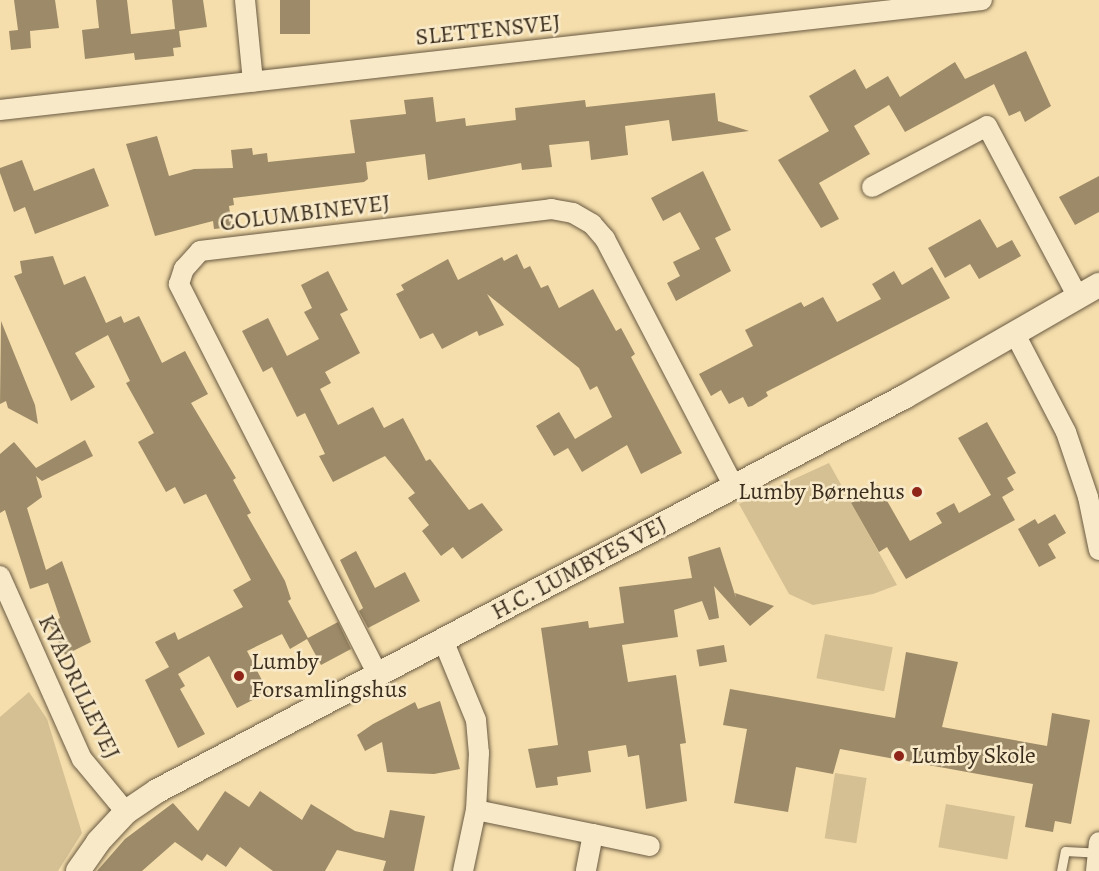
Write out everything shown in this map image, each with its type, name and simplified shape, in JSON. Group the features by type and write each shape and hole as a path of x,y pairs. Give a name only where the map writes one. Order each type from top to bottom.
{"street":[{"path":"245,0 253,82"},
{"name":"SLETTENSVEJ","path":"0,110 981,0"},
{"path":"872,187 987,126 1078,297"},
{"name":"COLUMBINEVEJ","path":"378,675 179,284 184,269 200,251 551,209 573,213 592,224 605,239 734,487"},
{"name":"H.C. LUMBYES VEJ","path":"78,871 98,842 126,812 157,791 734,487 1015,334 1099,285"},
{"path":"1015,334 1066,432 1088,497 1099,550"},
{"name":"KVADRILLEVEJ","path":"0,576 82,759 126,812"},
{"path":"443,640 476,720 476,810 463,871"},
{"path":"476,810 650,846"},
{"path":"586,871 593,834"}],"lane":[{"path":"1061,871 1065,851 1098,855"}],"shaded area":[{"path":"829,463 897,585 873,594 813,605 789,594 739,504"},
{"path":"825,634 893,647 884,691 816,678"},
{"path":"29,692 47,719 82,833 58,871 0,871 0,717"},
{"path":"835,773 867,778 856,843 825,838"},
{"path":"946,804 1015,816 1007,859 938,847"}],"building":[{"path":"14,0 55,0 59,28 30,31 31,48 11,50 9,31 18,30"},
{"path":"96,0 127,0 131,34 175,29 172,0 203,0 207,27 179,31 181,47 173,48 174,56 135,60 134,53 85,59 82,30 99,28"},
{"path":"280,0 310,0 310,34 280,34"},
{"path":"1026,51 1051,106 1025,122 1020,111 1009,116 994,84 905,132 889,105 854,126 870,154 819,183 839,219 821,228 778,160 829,131 809,96 855,69 866,89 888,76 900,97 955,62 965,79"},
{"path":"715,93 718,121 749,131 672,141 669,120 625,126 628,155 591,160 589,141 549,145 552,167 522,170 521,163 428,180 425,154 366,162 368,179 364,182 233,198 234,205 229,206 232,227 214,229 213,221 155,236 126,144 157,136 169,176 194,169 233,168 231,150 252,148 253,155 267,153 268,162 355,153 350,120 406,114 404,100 433,97 436,122 465,118 466,126 516,120 515,108 585,100 586,107"},
{"path":"22,160 34,191 94,168 109,206 35,234 25,207 14,212 0,173 0,168"},
{"path":"703,171 731,230 715,238 731,271 676,301 667,283 680,276 673,262 700,249 680,212 663,221 651,198"},
{"path":"1099,176 1099,212 1075,225 1059,197"},
{"path":"980,219 997,248 1012,240 1021,256 979,279 970,264 945,278 928,248"},
{"path":"517,254 524,269 530,266 541,288 548,285 559,308 593,289 616,331 621,328 635,354 631,357 682,453 641,474 627,445 582,472 568,448 554,456 536,426 559,412 575,439 612,417 597,386 590,390 579,368 487,294 504,325 479,336 477,331 442,349 433,333 420,339 396,294 404,290 401,285 448,259 458,280 502,257 504,261"},
{"path":"53,256 64,285 85,276 106,323 121,316 124,323 139,316 162,363 185,351 208,394 191,403 236,478 233,480 251,513 247,515 285,581 291,599 288,601 308,638 338,622 351,649 321,665 307,639 290,649 282,634 247,651 268,692 237,708 209,656 178,674 185,686 180,689 205,734 178,748 145,680 169,667 155,642 175,632 178,640 243,607 233,590 251,580 206,494 184,504 175,487 166,492 138,442 154,433 126,383 130,381 108,335 75,353 95,387 71,401 14,276 22,273 20,261"},
{"path":"932,267 950,298 766,392 768,396 752,406 748,407 743,397 729,404 721,390 711,396 699,374 753,346 745,330 801,302 804,307 823,297 837,322 881,299 872,284 894,271 902,285"},
{"path":"328,271 348,310 340,314 360,353 325,372 331,383 320,389 338,425 373,407 384,428 403,418 426,461 430,459 469,510 482,503 503,530 462,559 453,547 441,556 422,531 429,525 408,498 415,493 385,456 333,482 319,456 325,454 305,413 297,417 272,367 263,372 242,331 268,318 287,356 319,339 304,312 312,308 301,285"},
{"path":"1,321 35,405 38,424 8,408 6,401 0,404"},
{"path":"987,422 1016,473 1007,478 1014,490 1002,497 1015,520 906,579 887,547 879,552 850,501 878,485 910,541 942,523 936,513 954,503 959,513 991,495 958,438"},
{"path":"85,440 93,456 42,481 36,476 42,497 27,508 46,570 62,561 91,642 65,655 49,624 60,618 48,583 30,589 5,510 0,513 0,454 14,442 36,468"},
{"path":"1055,514 1066,533 1048,544 1056,558 1039,567 1018,529 1035,519 1038,524"},
{"path":"720,547 736,598 735,593 774,606 750,626 714,586 719,618 709,620 702,601 674,610 678,637 622,645 628,682 676,675 686,743 680,744 687,801 646,809 639,755 628,757 626,745 588,751 591,772 557,777 558,785 536,788 528,749 558,745 541,628 588,621 589,628 624,623 619,587 692,578 688,557"},
{"path":"356,551 375,588 405,572 420,601 368,628 359,611 363,608 340,560"},
{"path":"724,645 727,662 699,667 696,650"},
{"path":"906,652 958,662 942,727 1047,746 1052,713 1090,720 1071,824 1055,821 1053,832 1025,827 1033,784 840,749 833,774 796,767 788,812 734,803 747,729 723,725 730,689 895,718"},
{"path":"440,701 460,769 434,774 387,772 382,742 365,751 357,735 373,724 415,702 418,709"},
{"path":"225,791 249,807 260,791 302,820 311,804 355,831 384,838 390,810 425,816 414,871 383,871 386,861 337,850 325,871 273,871 240,847 226,867 207,854 202,861 175,842 142,871 97,871 125,839 173,803 198,831"}],"place":[{"name":"Lumby Børnehus","path":"917,492"},
{"name":"Lumby Forsamlingshus","path":"239,676"},
{"name":"Lumby Skole","path":"899,756"}]}
